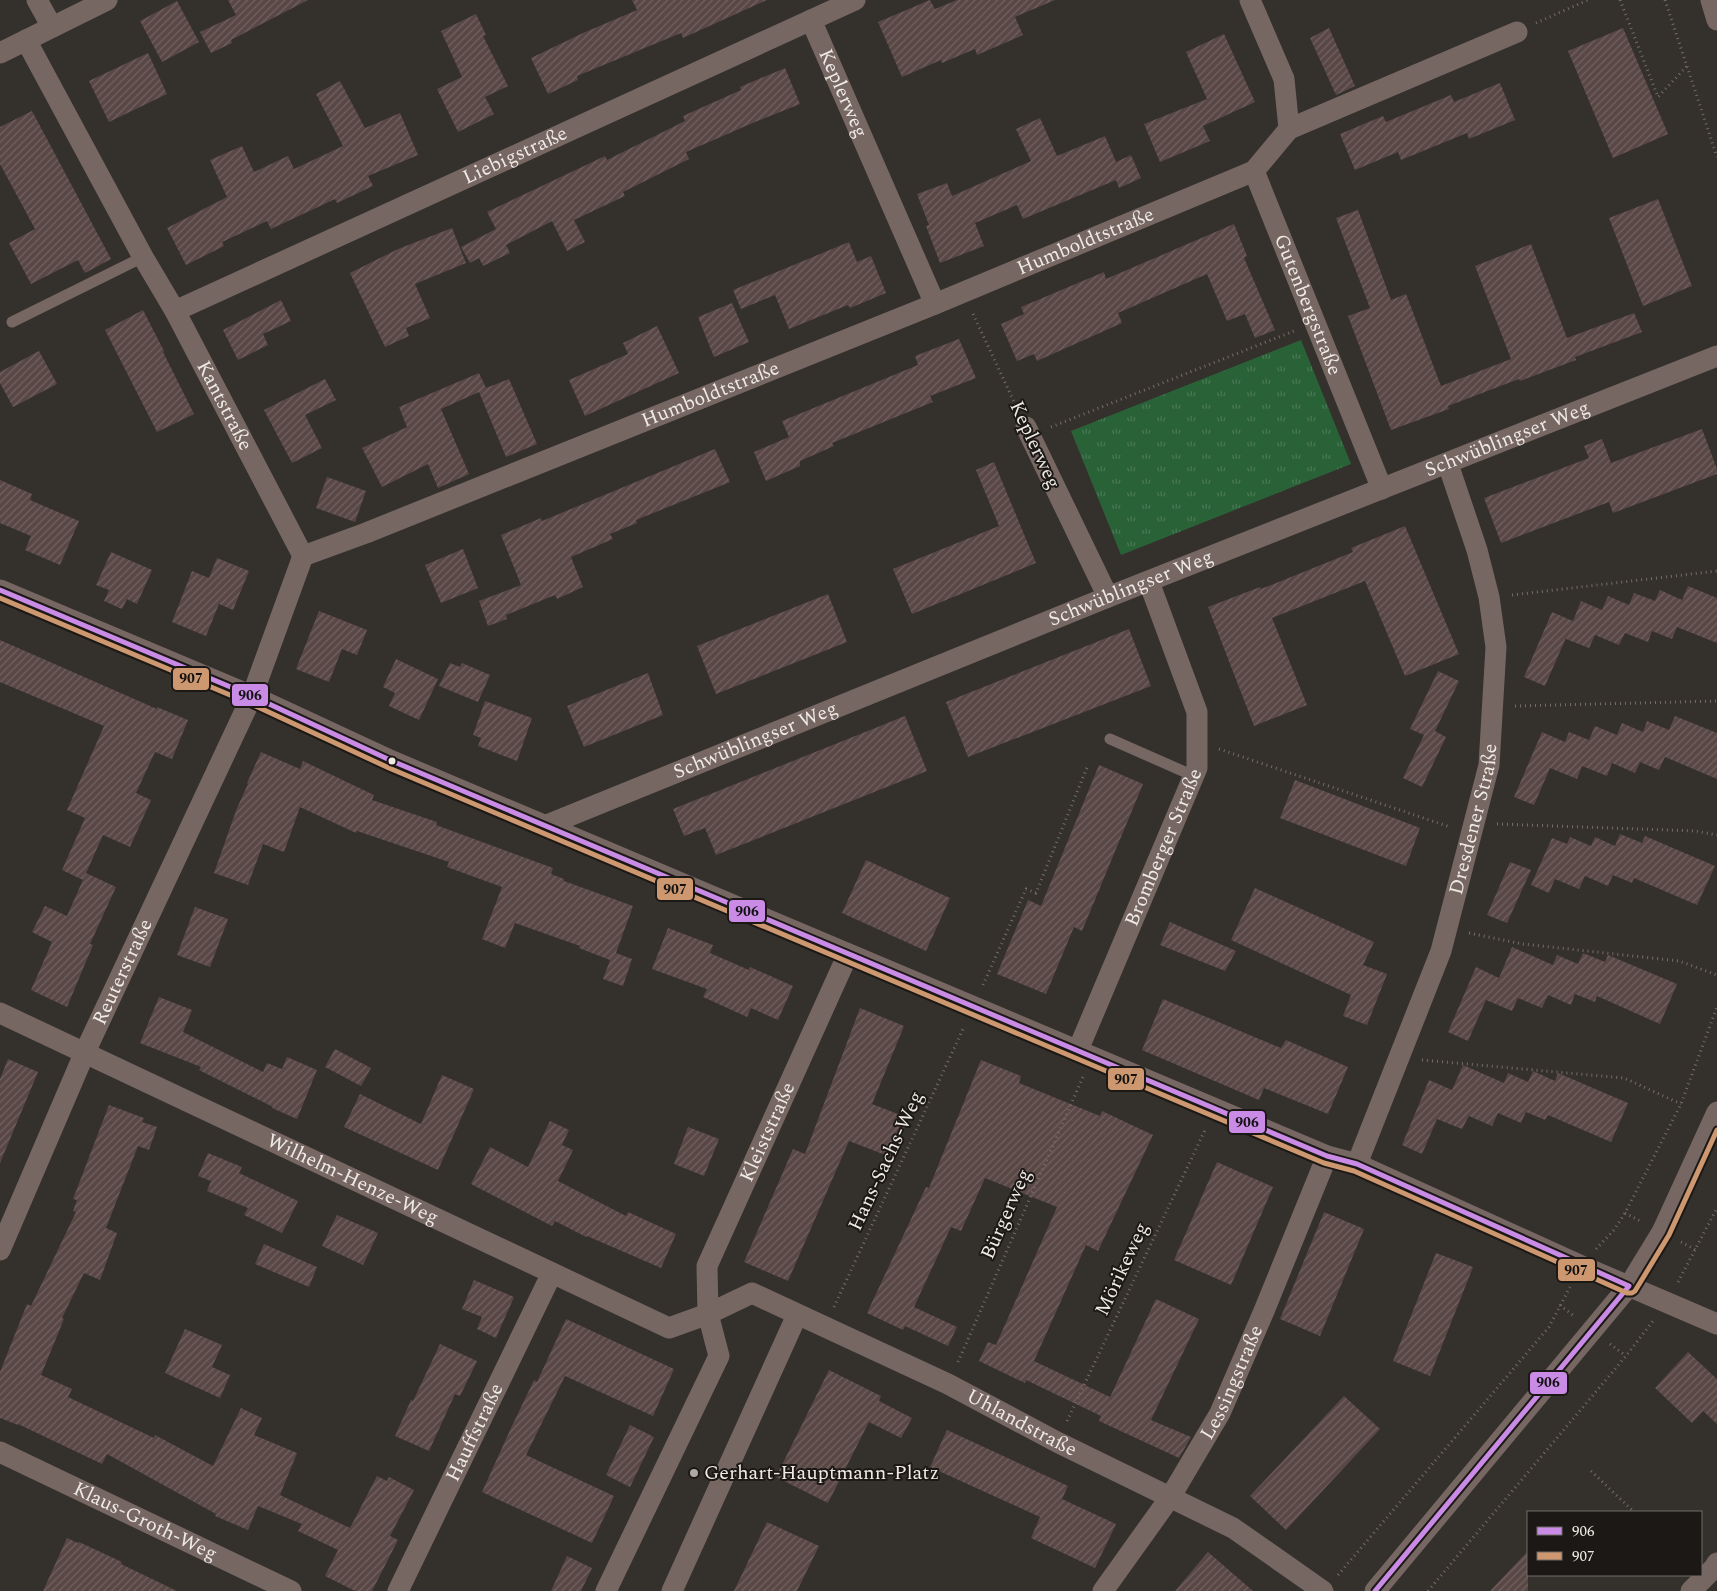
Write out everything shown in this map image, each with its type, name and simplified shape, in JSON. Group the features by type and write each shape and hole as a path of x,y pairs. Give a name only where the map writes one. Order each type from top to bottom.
{"street":[{"path":"37,0 52,27"},
{"path":"0,53 107,0"},
{"name":"Liebigstraße","path":"175,311 854,0"},
{"path":"1250,0 1284,79 1289,129"},
{"path":"1711,0 1717,20"},
{"name":"Keplerweg","path":"811,20 935,304"},
{"path":"1254,171 1289,129 1518,32"},
{"name":"Kantstraße","path":"26,40 143,256 175,311 303,556"},
{"name":"Humboldtstraße","path":"303,556 375,530 963,293 1254,171"},
{"name":"Gutenbergstraße","path":"1254,171 1382,489"},
{"name":"Schwüblingser Weg","path":"547,825 1108,597 1717,356"},
{"name":"Keplerweg","path":"1028,431 1108,597"},
{"name":"Dresdener Straße","path":"1357,1164 1441,951 1489,765 1496,647 1489,597 1477,550 1448,464"},
{"path":"252,696 303,556"},
{"name":"Bromberger Straße","path":"1085,1053 1197,768 1197,712 1149,582"},
{"path":"0,590 252,696 392,761 848,954 1327,1156 1357,1164 1584,1267 1717,1324"},
{"name":"Reuterstraße","path":"0,1250 85,1052 252,696"},
{"name":"Kleiststraße","path":"708,1314 706,1266 848,954"},
{"name":"Wilhelm-Henze-Weg","path":"0,1013 669,1328 708,1314"},
{"path":"1375,1591 1629,1286 1662,1232 1717,1112"},
{"name":"Lessingstraße","path":"1103,1591 1171,1496 1220,1413 1327,1156"},
{"name":"Hauffstraße","path":"398,1591 552,1273"},
{"name":"Uhlandstraße","path":"708,1314 752,1293 948,1384 1057,1442 1171,1496 1233,1528 1330,1583"},
{"path":"606,1591 719,1356 708,1314"},
{"path":"672,1591 797,1315"},
{"name":"Klaus-Groth-Weg","path":"0,1452 292,1591"},
{"path":"1691,1591 1714,1568 1717,1562"}],"lane":[{"path":"12,322 143,256"},
{"path":"1110,739 1194,776"}],"path":[{"path":"1518,32 1588,0"},
{"path":"1620,0 1658,97 1687,66"},
{"path":"1665,0 1717,157"},
{"name":"Keplerweg","path":"963,293 1028,431"},
{"path":"1028,431 1316,322"},
{"path":"1489,597 1717,571"},
{"path":"1492,707 1717,701"},
{"path":"1197,741 1472,829 1696,832 1717,835"},
{"name":"Hans-Sachs-Weg","path":"825,1327 974,1007 1026,889 1036,893 1088,765"},
{"path":"1447,928 1523,944 1680,961 1717,975"},
{"path":"1330,1583 1549,1327 1572,1282 1599,1246 1614,1230 1625,1213 1681,1104 1717,1007"},
{"name":"Bürgerweg","path":"948,1384 1085,1053"},
{"path":"1399,1058 1624,1078 1681,1104"},
{"name":"Mörikeweg","path":"1057,1442 1215,1109"},
{"path":"1428,1591 1626,1356 1667,1302 1717,1208"},
{"path":"1591,1471 1633,1511"}],"green space":[{"path":"1301,340 1351,464 1121,555 1071,431"}],"building":[{"path":"228,0 308,0 231,40 232,43 211,53 200,32 236,15"},
{"path":"632,0 767,0 683,38 681,33 577,76 578,80 548,94 531,58 637,10"},
{"path":"930,0 935,9 957,0 1055,0 1015,17 1023,35 977,55 975,49 942,63 941,60 902,77 878,22"},
{"path":"177,1 199,42 162,62 140,21"},
{"path":"476,14 486,35 483,36 508,86 485,97 494,114 458,132 437,89 462,77 441,31"},
{"path":"1329,28 1355,86 1336,95 1310,38"},
{"path":"1623,28 1668,134 1613,158 1568,51"},
{"path":"1224,34 1255,102 1203,126 1210,141 1160,162 1144,124 1207,99 1186,52"},
{"path":"148,53 167,94 109,122 89,81"},
{"path":"785,68 800,104 686,152 689,159 623,192 625,196 574,220 585,242 567,251 552,221 506,245 510,253 483,266 479,258 470,263 461,247 496,229 487,212 605,156 607,160 685,121 683,116 741,90 740,87"},
{"path":"340,81 365,128 400,113 418,155 368,176 373,186 337,203 335,199 271,229 267,221 222,242 224,246 186,265 167,228 227,197 210,160 242,146 254,172 288,156 294,169 343,146 316,94"},
{"path":"1500,83 1515,120 1469,139 1467,133 1401,160 1398,152 1355,170 1340,134 1383,116 1386,122 1451,95 1454,102"},
{"path":"32,111 111,259 85,273 78,260 31,284 9,243 35,229 0,164 0,127"},
{"path":"1040,118 1057,156 1105,136 1116,162 1131,155 1141,178 1119,188 1116,180 1023,219 1017,205 975,223 984,246 940,263 926,226 929,225 917,194 947,183 952,196 1031,161 1016,129"},
{"path":"1658,199 1692,286 1643,306 1609,218"},
{"path":"1358,210 1391,300 1406,294 1441,386 1511,359 1475,266 1531,244 1567,338 1634,313 1642,332 1575,357 1576,360 1520,381 1519,379 1448,406 1449,409 1391,430 1348,316 1370,308 1336,218"},
{"path":"1234,224 1247,256 1244,258 1275,330 1255,338 1245,314 1227,321 1207,274 1118,313 1122,323 1037,361 1034,354 1017,361 1001,324 1024,314 1021,307 1104,272 1106,279"},
{"path":"452,228 466,263 415,284 430,318 406,328 409,336 385,347 350,273 398,249"},
{"path":"849,242 857,262 871,256 886,293 850,308 848,305 789,329 775,295 741,309 733,290"},
{"path":"281,300 291,321 263,334 268,345 238,360 223,330"},
{"path":"732,303 749,342 714,357 698,317"},
{"path":"143,310 194,414 157,432 105,330"},
{"path":"657,326 679,373 585,416 569,380 628,354 623,343"},
{"path":"959,339 976,378 930,396 933,402 832,443 834,446 800,461 800,466 766,481 754,452 789,437 782,421 918,365 915,356"},
{"path":"39,351 57,384 13,407 0,383 0,372"},
{"path":"479,373 486,388 509,379 537,444 506,457 479,392 441,409 469,474 438,488 428,464 382,487 362,448 407,427 399,407"},
{"path":"325,379 336,400 305,415 322,448 292,463 264,410"},
{"path":"1702,429 1717,469 1717,474 1613,513 1609,502 1501,543 1484,498 1589,458 1584,446 1602,439 1611,463"},
{"path":"715,449 730,482 636,520 637,523 610,534 613,539 571,557 583,587 557,599 555,595 506,615 507,619 488,626 479,601 521,585 501,535 541,518 542,521"},
{"path":"994,462 1036,563 912,614 893,569 999,526 976,470"},
{"path":"327,477 366,491 355,522 316,508"},
{"path":"0,480 32,494 30,500 79,521 60,565 25,550 31,536 0,523"},
{"path":"1405,526 1459,654 1405,676 1365,581 1272,618 1307,705 1254,726 1208,607 1260,587 1261,589 1353,552 1351,548"},
{"path":"463,549 478,588 441,603 425,565"},
{"path":"111,552 152,570 137,604 127,599 122,609 104,601 109,590 96,585"},
{"path":"217,558 249,571 233,610 219,604 206,636 172,622 192,571 209,578"},
{"path":"1688,586 1717,598 1717,643 1677,627 1672,639 1652,631 1648,642 1625,633 1619,645 1595,635 1589,648 1566,639 1569,631 1545,686 1524,677 1552,612 1573,621 1581,601 1602,610 1608,596 1629,605 1634,593 1655,601 1660,590 1682,600"},
{"path":"828,594 847,642 716,694 697,646"},
{"path":"319,611 367,630 357,655 342,649 329,682 296,669"},
{"path":"1129,629 1151,686 968,757 946,702"},
{"path":"0,640 157,709 157,707 188,720 172,759 155,752 136,793 151,800 130,847 103,835 83,880 62,870 85,818 67,810 104,726 0,682"},
{"path":"396,659 438,679 419,720 389,706 395,693 383,687"},
{"path":"450,663 460,667 462,663 490,675 478,702 439,686"},
{"path":"1438,671 1459,681 1435,731 1446,737 1422,787 1403,778 1424,735 1410,729"},
{"path":"648,673 663,715 584,747 567,706"},
{"path":"485,701 532,718 517,761 478,746 481,738 473,735"},
{"path":"905,716 927,771 716,855 705,828 684,836 673,809"},
{"path":"1675,716 1717,733 1717,779 1665,757 1659,770 1640,762 1635,773 1612,763 1607,776 1582,766 1577,779 1550,768 1534,805 1514,797 1542,732 1565,742 1569,732 1589,740 1595,726 1617,735 1622,723 1643,732 1647,721 1669,730"},
{"path":"261,752 300,769 303,761 374,795 372,800 437,822 436,825 553,868 551,874 564,879 564,881 633,906 616,953 632,959 623,986 603,979 610,960 579,948 580,946 515,923 505,948 482,939 502,887 447,867 449,862 357,831 356,833 300,807 284,852 263,844 248,885 214,873 237,808"},
{"path":"1099,765 1143,784 1082,931 1074,927 1046,994 997,974 1028,900 1041,906"},
{"path":"1295,780 1420,828 1406,866 1280,818"},
{"path":"1620,834 1642,843 1645,836 1715,866 1697,905 1634,878 1632,883 1613,875 1608,886 1585,876 1579,889 1555,879 1549,893 1531,885 1552,838 1567,844 1570,837 1591,846 1595,837 1615,846"},
{"path":"866,860 950,898 926,951 842,913"},
{"path":"1510,862 1531,870 1507,923 1487,915"},
{"path":"86,873 116,887 90,944 93,945 67,1007 31,990 52,942 32,932 45,906 67,916"},
{"path":"1255,888 1374,942 1363,965 1387,974 1367,1025 1343,1016 1351,995 1231,940"},
{"path":"195,907 228,919 210,967 177,955"},
{"path":"1170,922 1236,951 1225,971 1160,945"},
{"path":"668,928 713,945 710,953 749,970 750,967 793,986 778,1020 751,1008 747,1017 703,997 707,989 652,969"},
{"path":"1512,947 1553,965 1557,955 1578,964 1583,953 1605,962 1608,955 1677,984 1660,1024 1597,996 1595,1002 1575,994 1571,1005 1548,995 1542,1008 1518,998 1512,1011 1486,1000 1468,1041 1448,1032 1476,967 1499,978"},
{"path":"159,997 192,1010 183,1032 263,1072 267,1063 282,1069 287,1057 317,1070 297,1119 199,1070 201,1067 140,1043"},
{"path":"1163,999 1281,1048 1286,1040 1348,1067 1328,1114 1264,1088 1259,1100 1142,1050"},
{"path":"860,1008 904,1026 872,1104 908,1118 893,1158 849,1141 788,1281 744,1262 793,1149 805,1154"},
{"path":"335,1049 371,1068 361,1086 325,1067"},
{"path":"8,1059 38,1072 0,1163 0,1079"},
{"path":"981,1060 1021,1076 1019,1083 1100,1116 1102,1111 1153,1135 1098,1251 1086,1245 1034,1361 1110,1397 1156,1299 1199,1319 1151,1420 1191,1437 1179,1458 1099,1421 1101,1416 1026,1380 1025,1383 979,1361 988,1342 996,1345 1057,1207 985,1178 961,1231 951,1227 914,1307 957,1327 948,1346 905,1326 903,1330 867,1313 926,1187 929,1188"},
{"path":"1463,1065 1504,1083 1508,1073 1528,1082 1533,1071 1555,1081 1558,1073 1628,1103 1611,1142 1548,1115 1545,1120 1526,1112 1521,1123 1498,1113 1492,1126 1469,1116 1462,1129 1437,1119 1422,1154 1402,1145 1429,1080 1452,1090"},
{"path":"442,1075 474,1089 438,1170 344,1127 360,1094 421,1124"},
{"path":"109,1105 144,1118 142,1122 157,1127 149,1150 138,1146 106,1228 117,1233 100,1280 84,1273 62,1318 64,1319 41,1375 72,1389 68,1397 154,1438 155,1435 213,1466 241,1408 262,1418 254,1435 297,1453 280,1495 350,1528 377,1476 387,1481 389,1477 414,1490 390,1536 398,1540 372,1591 355,1591 325,1576 338,1550 298,1531 302,1524 258,1506 248,1530 215,1516 216,1514 107,1454 102,1464 18,1424 0,1418 0,1372 27,1304 31,1306 76,1212 73,1211 77,1200 73,1199"},
{"path":"550,1121 569,1130 562,1145 573,1150 558,1181 626,1216 628,1212 676,1234 661,1268 586,1237 555,1221 552,1226 471,1184 490,1147 528,1167"},
{"path":"688,1127 719,1139 704,1176 674,1164"},
{"path":"208,1153 242,1167 239,1173 298,1201 282,1233 244,1215 248,1208 207,1191 211,1181 198,1176"},
{"path":"1217,1162 1273,1187 1231,1285 1174,1260"},
{"path":"1324,1212 1364,1229 1320,1336 1280,1319"},
{"path":"337,1215 378,1233 363,1265 322,1246"},
{"path":"264,1244 317,1267 309,1287 255,1264"},
{"path":"1436,1253 1473,1267 1430,1376 1393,1361"},
{"path":"474,1280 514,1297 496,1338 477,1329 482,1317 462,1309"},
{"path":"566,1319 674,1369 653,1416 565,1376 526,1455 614,1496 592,1543 482,1492 534,1380 537,1382"},
{"path":"185,1329 222,1345 212,1367 230,1375 220,1398 165,1373"},
{"path":"440,1344 477,1361 460,1396 455,1394 429,1451 395,1436"},
{"path":"1688,1352 1717,1379 1717,1424 1703,1411 1692,1423 1655,1388"},
{"path":"829,1370 881,1396 879,1401 912,1418 901,1438 869,1422 828,1503 776,1477"},
{"path":"1344,1396 1380,1429 1286,1530 1250,1496"},
{"path":"630,1425 654,1437 630,1487 606,1475"},
{"path":"947,1430 1068,1486 1062,1499 1116,1524 1095,1568 1031,1538 1040,1517 930,1467"},
{"path":"767,1522 819,1546 797,1591 734,1591"},
{"path":"67,1538 122,1562 121,1564 177,1591 43,1591"},
{"path":"1208,1552 1253,1591 1175,1591"},
{"path":"1527,1552 1528,1591 1490,1591"},
{"path":"567,1556 592,1568 581,1591 551,1591"}],"transit line":[{"name":"906","path":"0,590 252,696 392,761 1327,1156 1357,1164 1629,1286 1375,1591"},
{"name":"907","path":"0,598 249,703 389,768 1324,1163 1354,1171 1627,1293 1635,1291 1669,1235 1717,1130"}],"place":[{"name":"Gerhart-Hauptmann-Platz","path":"694,1473"}]}
